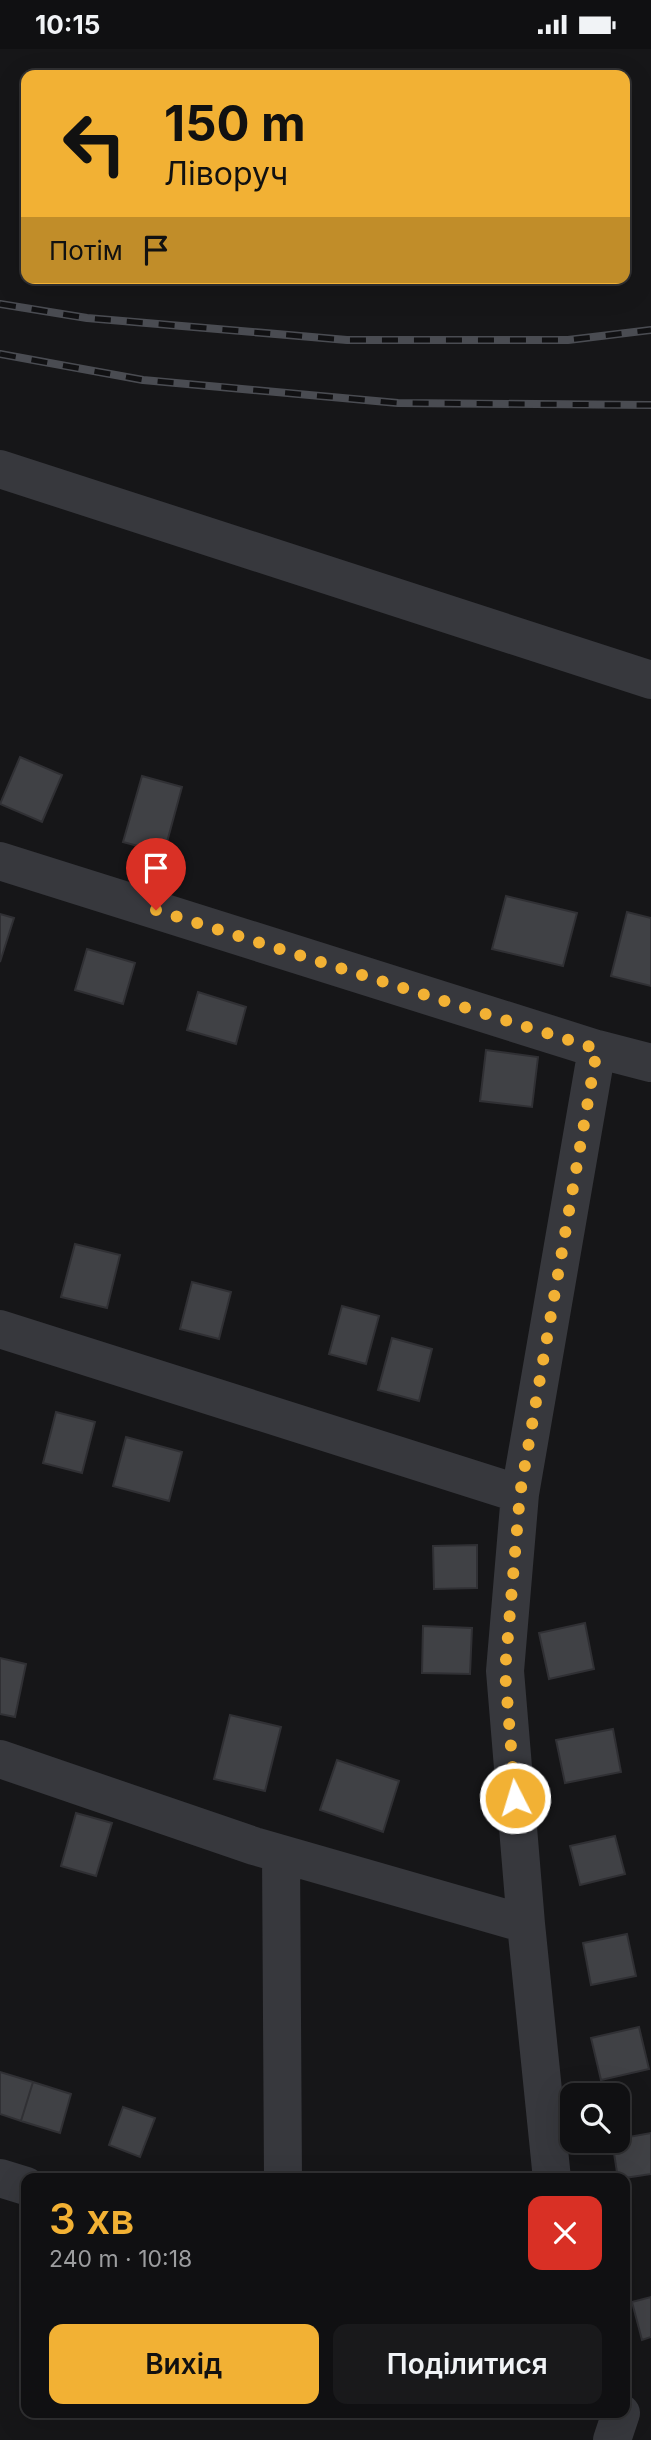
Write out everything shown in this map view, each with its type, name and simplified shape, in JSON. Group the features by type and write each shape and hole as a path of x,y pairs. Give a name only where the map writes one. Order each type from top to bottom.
{"street":[{"path":"0,469 651,680"},
{"path":"0,861 597,1049 651,1063"},
{"path":"551,2173 526,1924 505,1671 520,1494 597,1049"},
{"path":"0,1329 520,1494"},
{"path":"0,1759 281,1854 526,1924"},
{"path":"281,1854 283,2173"},
{"path":"0,2178 21,2184"},
{"path":"630,2402 651,2406"},
{"path":"612,2440 619,2418"}],"building":[{"path":"20,757 62,775 42,822 0,804"},
{"path":"142,776 182,787 164,853 123,842"},
{"path":"506,896 577,913 563,966 492,949"},
{"path":"627,912 651,918 651,986 611,976"},
{"path":"0,914 14,918 0,962"},
{"path":"87,949 135,963 123,1004 75,990"},
{"path":"198,992 246,1007 236,1044 187,1030"},
{"path":"486,1050 538,1057 532,1107 480,1101"},
{"path":"75,1244 120,1255 107,1308 61,1297"},
{"path":"192,1282 231,1292 219,1339 180,1329"},
{"path":"342,1306 379,1316 366,1364 329,1354"},
{"path":"392,1338 432,1349 419,1401 378,1390"},
{"path":"56,1412 95,1422 82,1473 43,1463"},
{"path":"126,1437 182,1452 169,1501 113,1486"},
{"path":"477,1545 477,1588 434,1589 433,1546"},
{"path":"585,1623 594,1669 549,1679 539,1633"},
{"path":"423,1626 472,1628 470,1674 422,1673"},
{"path":"0,1658 26,1664 15,1717 0,1714"},
{"path":"230,1715 281,1727 265,1791 214,1779"},
{"path":"613,1729 621,1772 565,1783 556,1740"},
{"path":"337,1760 399,1781 383,1832 320,1810"},
{"path":"76,1813 112,1823 96,1876 61,1866"},
{"path":"615,1836 625,1874 580,1885 570,1846"},
{"path":"627,1934 636,1976 591,1985 583,1943"},
{"path":"639,2027 649,2069 601,2080 591,2038"},
{"path":"0,2072 33,2082 21,2121 0,2114"},
{"path":"33,2082 71,2094 60,2133 21,2121"},
{"path":"123,2107 155,2118 140,2157 109,2145"},
{"path":"651,2133 651,2174 630,2177 630,2173 617,2173 614,2153 630,2153 630,2137"},
{"path":"651,2297 651,2337 642,2340 632,2302"}],"railway":[{"path":"0,304 87,318 347,340 568,340 651,330"},
{"path":"0,354 143,380 398,403 651,405"}],"route":[{"path":"156,910 597,1049 520,1494 505,1671 515,1798"}]}
